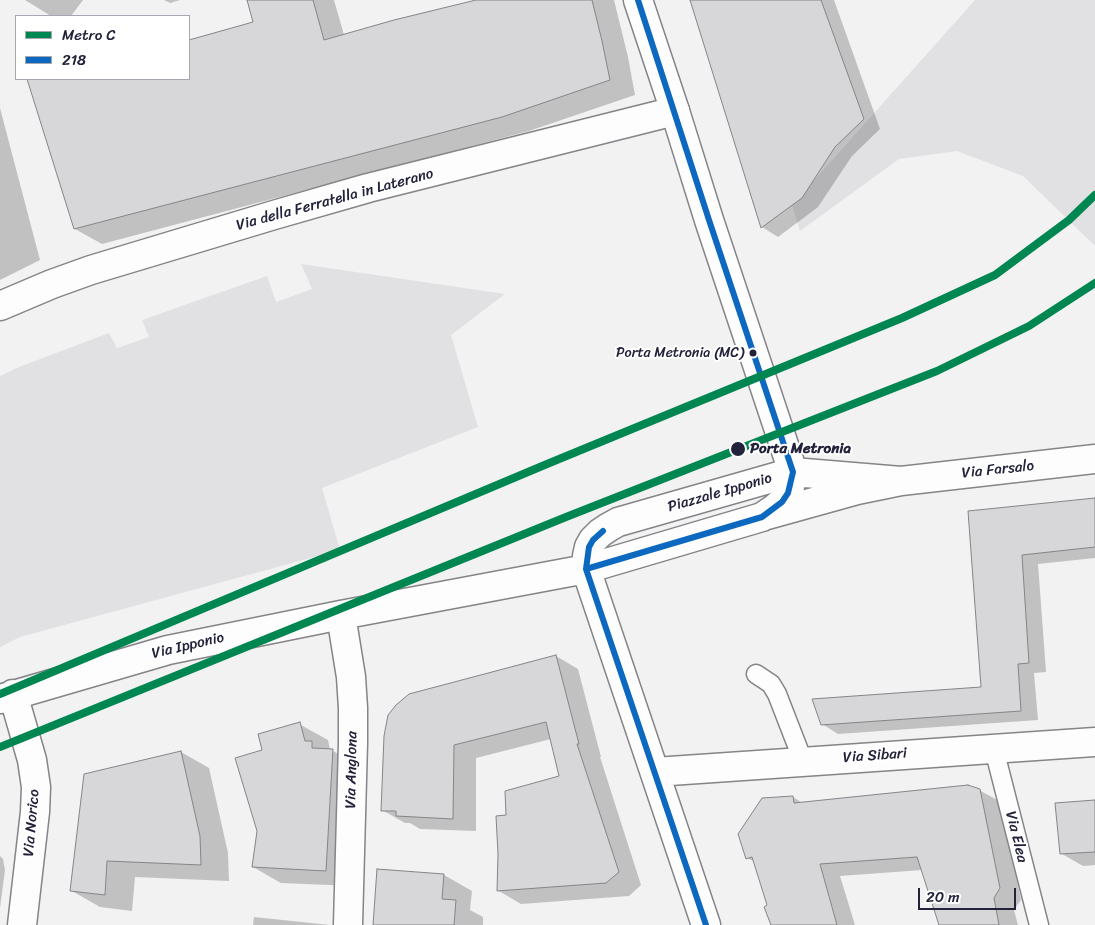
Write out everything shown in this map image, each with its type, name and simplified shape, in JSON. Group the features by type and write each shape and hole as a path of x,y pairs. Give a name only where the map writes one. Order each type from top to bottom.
{"street":[{"path":"638,0 793,472"},
{"name":"Via della Ferratella in Laterano","path":"0,306 91,270 274,215 368,188 675,111"},
{"name":"Via Farsalo","path":"762,517 857,490 901,481 1095,459"},
{"name":"Via Farsalo","path":"793,472 901,481"},
{"name":"Piazzale Ipponio","path":"793,472 792,483 782,502 762,517 586,569 589,547 593,540 609,526 793,472"},
{"path":"586,569 706,925"},
{"name":"Via Ipponio","path":"6,697 168,650 586,569"},
{"name":"Via Anglona","path":"341,615 351,677 353,708 348,925"},
{"name":"Via Norico","path":"6,697 32,760 36,787 35,812 22,925"},
{"name":"Via Sibari","path":"655,772 1095,742"}],"lane":[{"path":"756,674 771,684 777,694 803,761"},
{"name":"Via Elea","path":"994,749 1039,925"}],"shaded area":[{"path":"975,0 1095,0 1095,246 1023,176 957,151 899,159 800,231 792,205"},
{"path":"301,264 505,294 451,335 478,427 322,488 340,550 20,637 0,647 0,376 109,333 117,348 149,337 142,320 267,276 276,302 312,289"}],"building":[{"path":"247,0 313,0 324,40 394,20 476,0 592,0 610,80 502,117 74,229 27,80 190,80 190,40 253,22"},
{"path":"690,0 821,0 864,119 835,147 802,198 761,228"},
{"path":"1095,498 1095,547 1022,555 1029,663 1018,664 1021,711 821,725 812,699 981,687 968,511"},
{"path":"556,655 579,744 577,744 619,872 606,883 497,891 496,816 506,815 505,791 559,776 546,722 454,745 453,819 396,816 396,811 381,811 384,736 388,715 409,694"},
{"path":"300,722 305,741 312,741 312,748 333,749 326,871 252,867 257,831 235,758 262,750 258,734"},
{"path":"181,751 200,836 201,865 107,861 105,895 70,891 84,774"},
{"path":"968,785 980,789 1000,888 994,898 999,925 939,925 917,857 820,864 837,925 771,925 764,907 767,905 752,857 746,859 738,834 762,798 793,796 794,803"},
{"path":"1095,800 1095,852 1060,854 1055,803"},
{"path":"377,869 444,874 442,899 456,900 454,925 373,925"}],"metro line":[{"name":"C","path":"0,694 547,464 902,318 995,275 1069,220 1095,195"},
{"name":"C","path":"0,747 566,517 937,371 1029,326 1095,283"}],"transit line":[{"name":"218","path":"586,569 762,517 782,502 788,493 793,472 638,0"},
{"name":"218","path":"603,531 593,540 589,547 586,569 706,925"}],"place":[{"name":"Porta Metronia (MC)","path":"753,353"},
{"name":"Porta Metronia","path":"738,449"}]}
